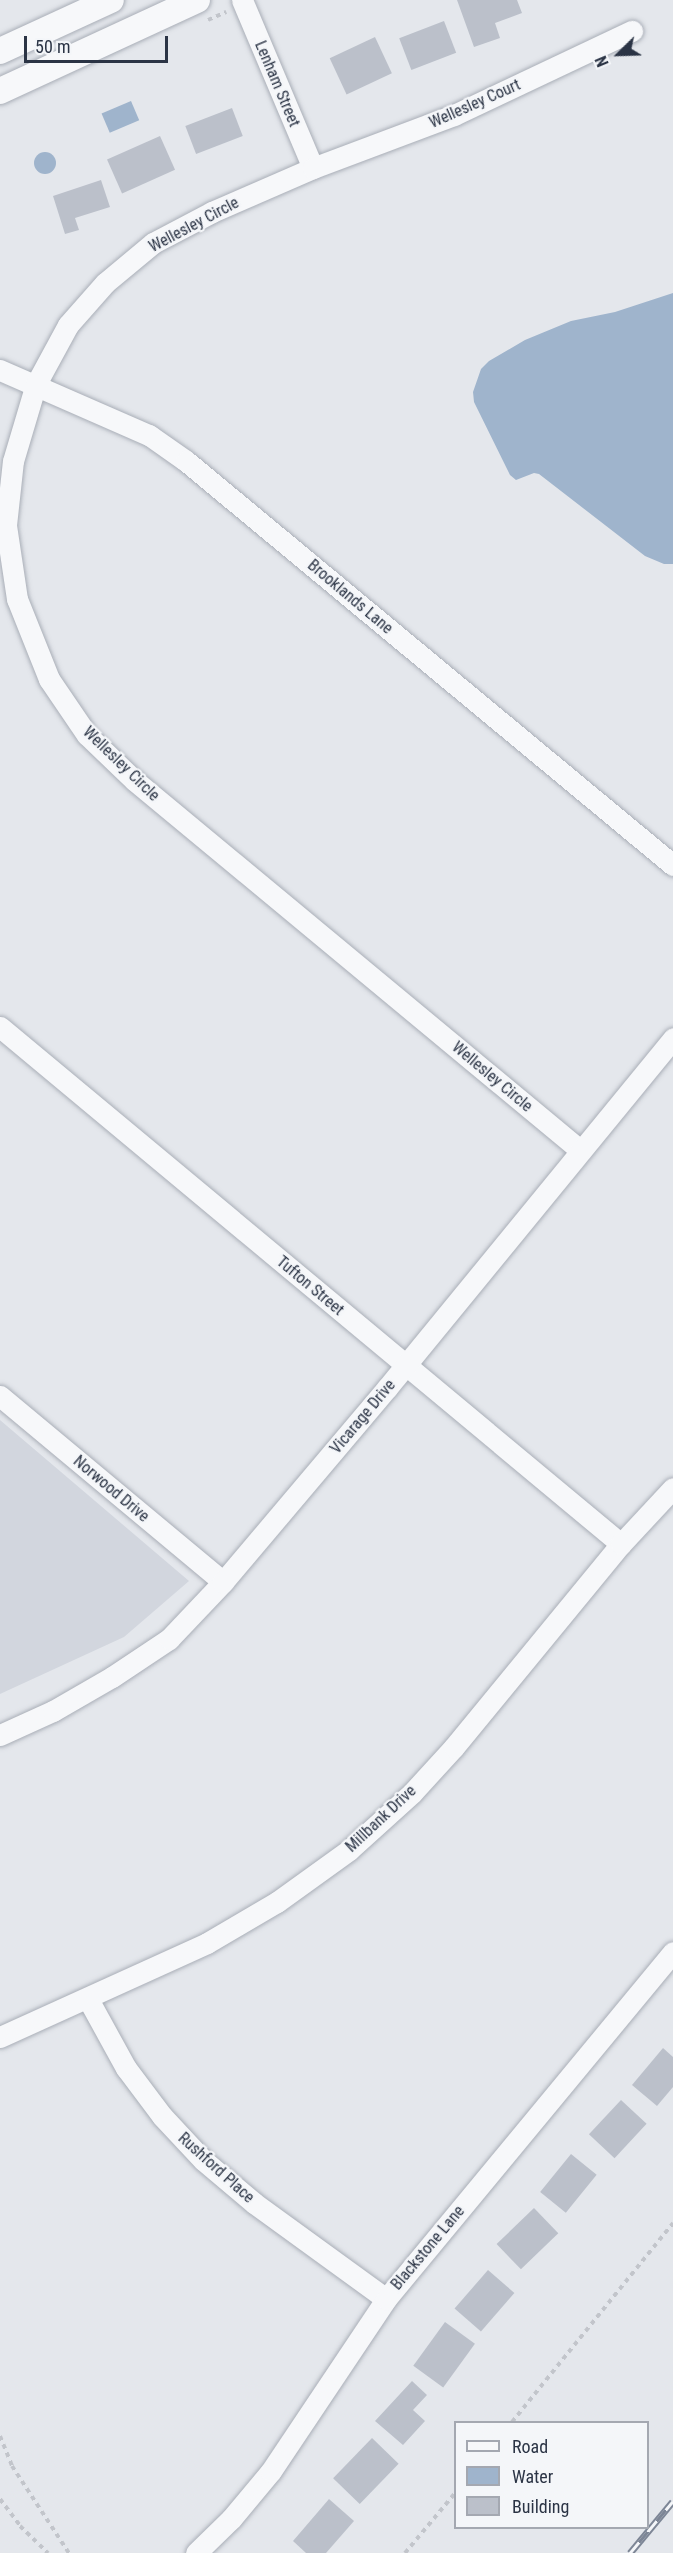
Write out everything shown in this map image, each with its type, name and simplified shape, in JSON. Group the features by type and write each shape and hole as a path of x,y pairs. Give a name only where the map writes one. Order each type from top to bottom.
{"street":[{"path":"0,51 111,0"},
{"path":"0,91 197,0"},
{"name":"Lenham Street","path":"242,0 313,168"},
{"name":"Wellesley Court","path":"313,168 454,115 633,31"},
{"name":"Wellesley Circle","path":"313,168 212,212 153,243 105,283 68,325 36,384 13,461 6,525 17,600 49,679 87,735 134,780 580,1150"},
{"name":"Brooklands Lane","path":"0,370 149,435 186,460 673,865"},
{"name":"Tufton Street","path":"0,1028 621,1544"},
{"name":"Vicarage Drive","path":"0,1734 53,1711 112,1677 169,1639 223,1582 405,1366 673,1038"},
{"name":"Norwood Drive","path":"0,1396 223,1582"},
{"name":"Millbank Drive","path":"0,2037 207,1943 277,1902 349,1850 412,1793 454,1747 621,1544 673,1488"},
{"name":"Blackstone Lane","path":"196,2553 231,2519 271,2471 386,2299 673,1952"},
{"name":"Rushford Place","path":"88,1999 126,2068 162,2116 203,2160 254,2203 386,2299"}],"path":[{"path":"513,2421 673,2223"},
{"path":"0,2436 12,2466 69,2553"},
{"path":"405,2553 454,2494"},
{"path":"0,2499 20,2526 48,2553"}],"shaded area":[{"path":"0,1420 189,1581 124,1637 0,1694"}],"water":[{"path":"131,101 139,120 110,133 102,114"},
{"path":"41,152 49,152 56,159 56,167 49,174 41,174 34,167 34,159"},
{"path":"673,293 673,564 664,564 645,556 539,474 534,473 516,480 510,475 474,402 473,392 481,369 489,361 525,340 571,321 615,312"}],"building":[{"path":"457,0 517,0 522,13 495,23 500,38 474,47"},
{"path":"444,21 456,53 411,70 399,38"},
{"path":"375,37 392,73 347,94 330,58"},
{"path":"232,108 243,136 196,154 185,126"},
{"path":"160,136 175,170 122,193 107,160"},
{"path":"101,180 110,207 75,218 79,230 65,234 53,196"},
{"path":"663,2048 673,2057 673,2087 657,2106 632,2085"},
{"path":"621,2100 647,2124 615,2158 589,2134"},
{"path":"571,2154 597,2175 566,2213 540,2192"},
{"path":"534,2208 558,2233 521,2269 497,2244"},
{"path":"488,2270 514,2293 481,2331 455,2308"},
{"path":"445,2322 475,2344 443,2387 413,2366"},
{"path":"412,2381 427,2395 413,2410 425,2421 403,2445 375,2421"},
{"path":"372,2438 399,2464 360,2504 333,2478"},
{"path":"329,2499 354,2521 326,2553 306,2553 293,2541"}],"railway":[{"path":"630,2553 673,2501"}]}
